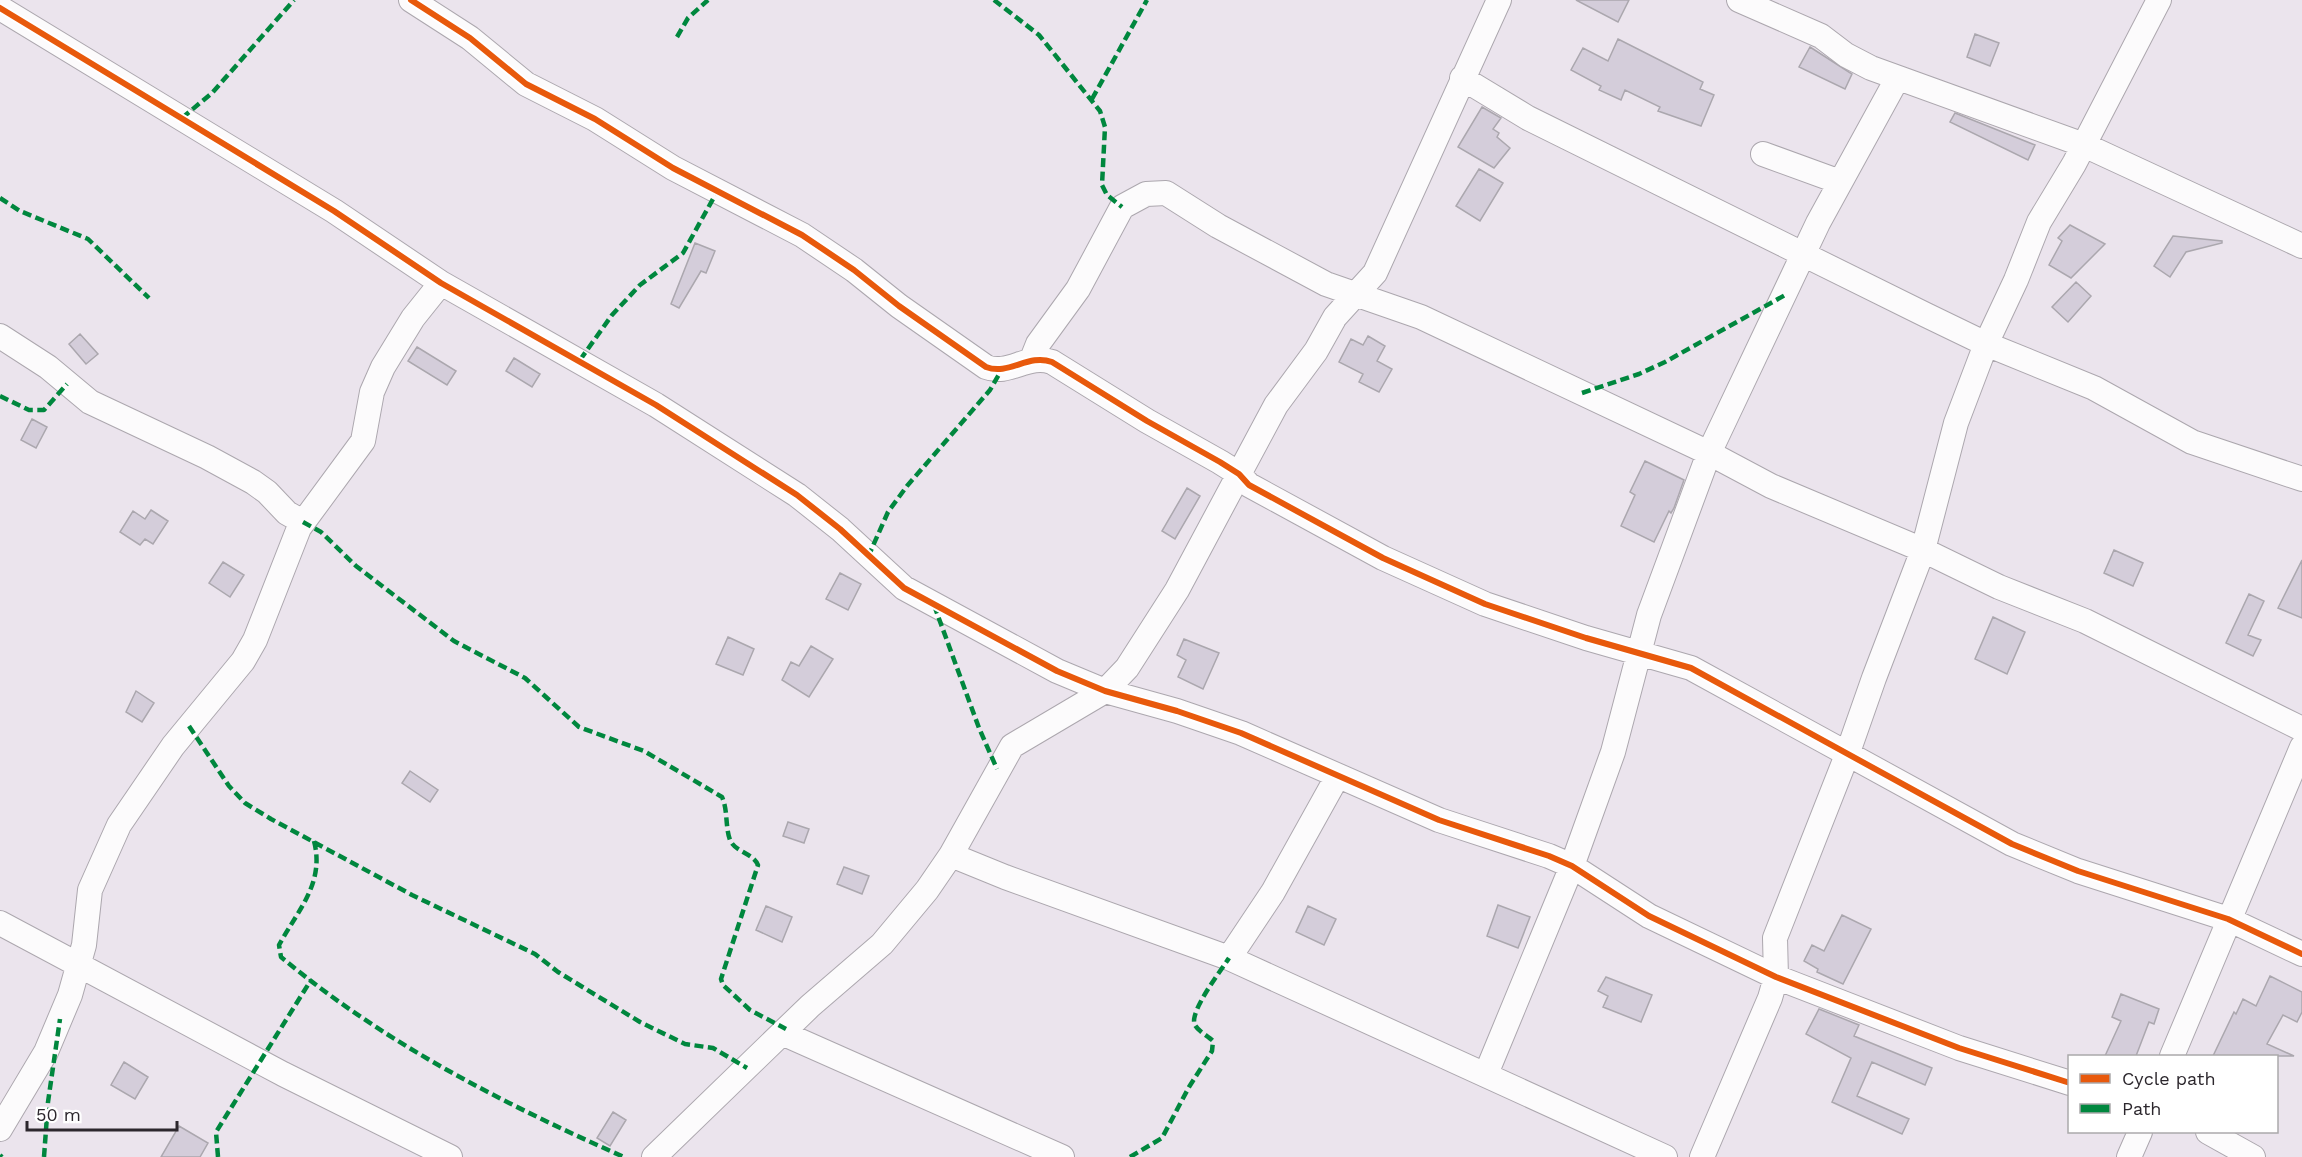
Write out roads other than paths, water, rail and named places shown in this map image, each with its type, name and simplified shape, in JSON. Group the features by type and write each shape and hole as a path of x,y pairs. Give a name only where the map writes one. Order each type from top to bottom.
{"street":[{"path":"411,0 470,38 526,84 595,119 673,168 802,236 854,270 899,306 986,367 1002,369 1032,359 1043,359 1061,366 1116,403 1239,474 1249,485 1331,530 1436,582 1537,622 1691,668 2021,849 2078,871 2228,919 2302,954"},
{"path":"654,1157 782,1033 882,944 927,890 951,855 1012,746 1105,691 1127,668 1155,625 1276,405 1316,351 1335,317 1371,281 1499,0"},
{"path":"1739,0 1821,36 1858,62 1897,80 2084,145 2302,246"},
{"path":"1702,1157 1770,998 1776,977 1773,950 1778,930 1847,755 1923,550 1956,423 1986,344 2016,280 2034,231 2084,145 2159,0"},
{"path":"0,8 334,210 441,283 647,399 797,495 840,529 904,588 1057,671 1105,691 1177,711 1241,733 1439,820 1495,836 1572,866 1649,916 1776,977 1959,1048 2068,1082"},
{"path":"1462,78 1528,118 1986,344 2094,388 2192,442 2302,479"},
{"path":"1486,1074 1572,866 1612,752 1638,652 1709,453 1840,182 1897,80"},
{"path":"1762,154 1840,182"},
{"path":"1032,359 1038,344 1078,289 1122,207 1134,198 1157,192 1173,196 1218,226 1326,284 1358,293 1421,317 1709,453 1779,490 1923,550 1985,581 2085,621 2302,729"},
{"path":"0,1129 46,1052 80,965 88,898 105,852 119,825 173,746 243,661 255,640 273,590 303,522 363,441 372,392 382,367 413,318 441,283"},
{"path":"0,336 48,367 90,402 207,457 253,482 267,492 287,513 303,522"},
{"path":"2172,1055 2302,747"},
{"path":"1229,958 1273,892 1337,777"},
{"path":"951,855 1005,877 1229,958 1665,1157"},
{"path":"0,923 283,1074 450,1157"},
{"path":"782,1033 1062,1157"},
{"path":"2129,1157 2139,1133"},
{"path":"2201,1133 2215,1157"},
{"path":"2211,1133 2253,1157"}]}
